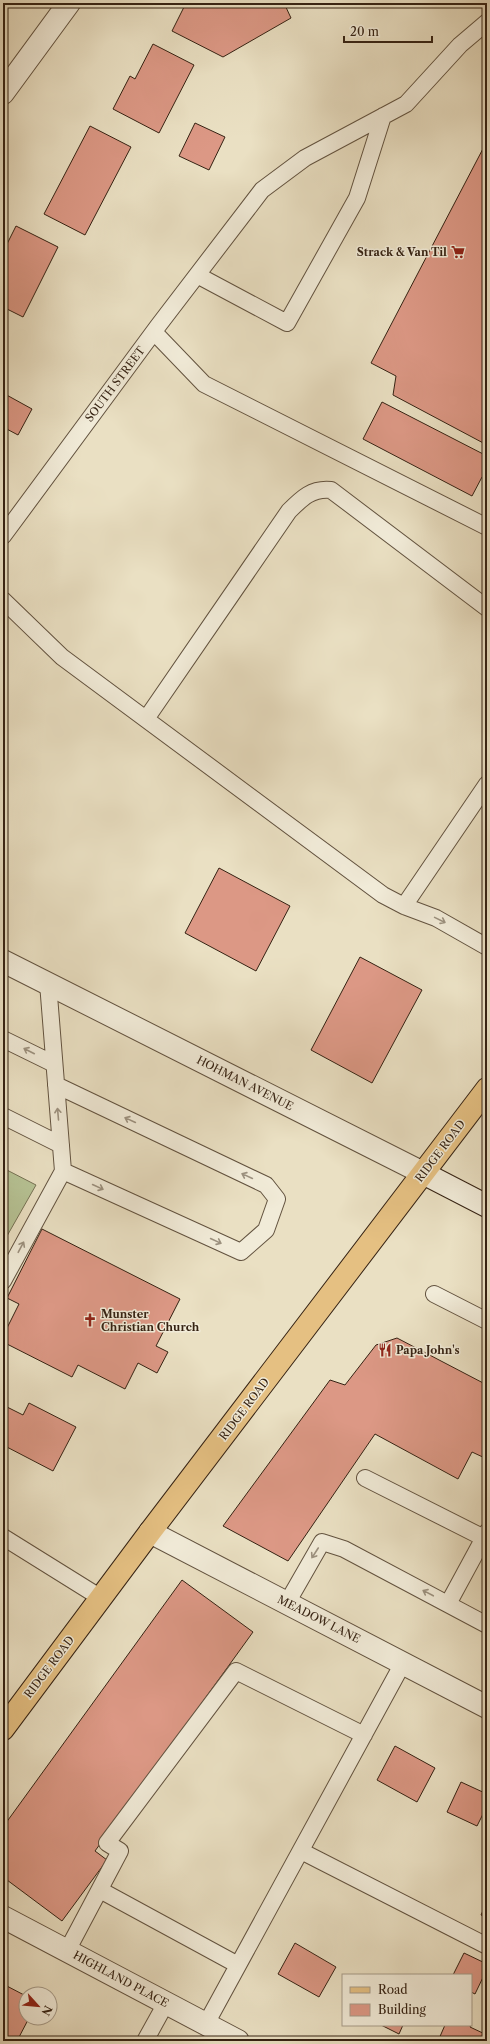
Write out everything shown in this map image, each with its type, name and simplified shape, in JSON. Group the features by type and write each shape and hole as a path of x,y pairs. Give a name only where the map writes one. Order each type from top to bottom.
{"main road":[{"name":"RIDGE ROAD","path":"4,1727 150,1532 487,1090"}],"street":[{"path":"3,93 69,3"},
{"name":"HOHMAN AVENUE","path":"3,961 487,1206"},
{"name":"MEADOW LANE","path":"150,1532 487,1707"},
{"name":"HIGHLAND PLACE","path":"3,1917 238,2041"}],"lane":[{"name":"SOUTH STREET","path":"3,536 196,275 262,190 305,158 406,104 460,45 487,22"},
{"path":"196,275 287,323 357,198 383,116"},
{"path":"154,332 204,384 487,527"},
{"path":"146,719 289,511 303,497 320,489 331,490 487,608"},
{"path":"3,600 62,657 383,895 404,906 436,918 487,947"},
{"path":"404,906 487,784"},
{"path":"3,1281 62,1171 48,983"},
{"path":"3,1038 54,1064"},
{"path":"56,1085 266,1185 277,1199 266,1230 241,1252 62,1171"},
{"path":"3,1116 61,1145"},
{"path":"434,1294 487,1321"},
{"path":"365,1478 485,1535 448,1604"},
{"path":"3,1537 101,1598"},
{"path":"287,1603 322,1542 344,1549 487,1624"},
{"path":"206,2024 404,1663"},
{"path":"67,1951 120,1851 107,1844 236,1672 364,1735"},
{"path":"301,1851 487,1946"},
{"path":"100,1890 238,1965"},
{"path":"145,2041 166,2003"}],"green space":[{"path":"3,1168 36,1185 3,1243"}],"building":[{"path":"186,3 284,3 291,18 223,57 172,31"},
{"path":"153,44 194,65 159,133 113,109 130,76 135,79"},
{"path":"195,123 225,137 209,170 179,156"},
{"path":"90,126 131,147 85,235 44,214"},
{"name":"Strack & Van Til","path":"487,141 487,445 393,395 396,376 371,363"},
{"path":"16,226 58,247 23,317 3,307 3,252"},
{"path":"3,393 32,409 18,435 3,427"},
{"path":"382,402 487,456 487,479 482,477 472,496 363,439"},
{"path":"219,868 290,906 256,971 185,933"},
{"path":"360,957 422,990 372,1083 311,1050"},
{"name":"Munster Christian Church","path":"42,1229 180,1299 156,1346 168,1352 157,1373 138,1363 125,1389 78,1365 72,1377 3,1342 3,1336 19,1304 7,1298"},
{"path":"397,1338 487,1385 487,1459 472,1452 458,1479 375,1434 288,1561 223,1526 330,1380 345,1385 376,1345"},
{"path":"29,1403 76,1427 53,1471 3,1445 3,1405 23,1415"},
{"path":"182,1580 253,1632 95,1851 107,1860 62,1921 3,1877 3,1827"},
{"path":"395,1746 435,1768 417,1802 377,1780"},
{"path":"461,1782 487,1794 487,1806 477,1826 447,1812"},
{"path":"487,1902 487,1918 481,1915"},
{"path":"295,1943 336,1967 319,1997 278,1974"},
{"path":"464,1953 487,1964 487,1969 475,1994 472,1992 472,1974 454,1974"},
{"path":"3,1984 18,1992 18,2026 25,2026 17,2041 3,2041"},
{"path":"383,2026 403,2026 399,2034"},
{"path":"445,2026 470,2026 487,2035 487,2041 438,2041"}],"place":[{"name":"Strack & Van Til","path":"458,252"},
{"name":"Munster Christian Church","path":"90,1320"},
{"name":"Papa John's","path":"385,1350"}]}
